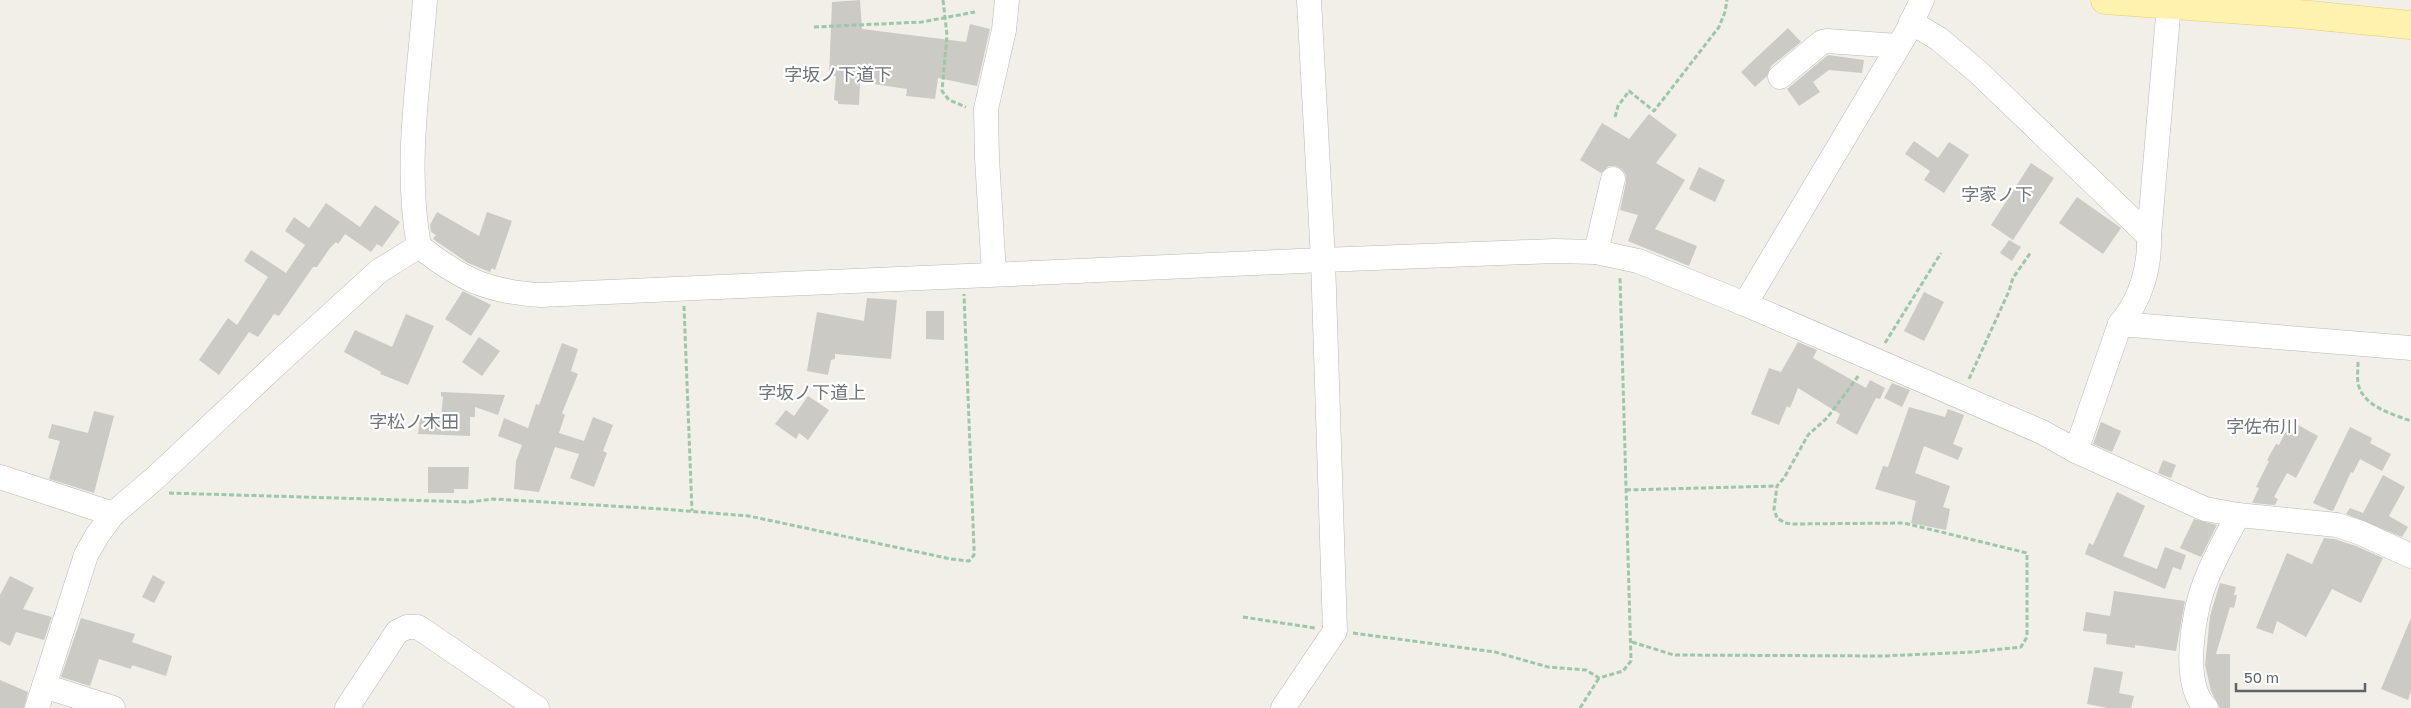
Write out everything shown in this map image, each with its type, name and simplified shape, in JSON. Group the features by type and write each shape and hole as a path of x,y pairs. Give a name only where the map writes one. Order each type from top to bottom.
{"main road":[{"path":"2105,0 2411,25"}],"street":[{"path":"425,0 412,168 413,204 419,246 460,275 488,288 514,293 541,295 1323,260 1596,252 1638,261 1745,304 2042,432 2076,450 2205,509 2238,515 2337,525 2361,533 2411,556"},
{"path":"994,274 986,158 986,114 1004,30 1007,0"},
{"path":"1283,708 1335,631 1323,260 1309,0"},
{"path":"1745,304 1898,46 1922,0"},
{"path":"2076,450 2120,324 2130,313 2148,269 2149,236 2169,4"},
{"path":"1911,22 1939,39 1978,72 2149,236"},
{"path":"1780,77 1822,42 1898,46"},
{"path":"1596,252 1613,179"},
{"path":"113,708 40,697 86,555 98,534 113,514 147,486 280,361 379,272 419,246"},
{"path":"2120,324 2411,348"},
{"path":"0,477 113,514"},
{"path":"2206,708 2196,693 2191,662 2193,638 2203,586 2216,556 2238,515"},
{"path":"347,708 397,632 407,627 418,627 537,708"}],"path":[{"path":"943,0 948,35 942,91 949,100 986,114"},
{"path":"1615,117 1618,106 1629,91 1654,111 1719,27 1726,12 1727,0"},
{"path":"814,27 922,22 975,12"},
{"path":"1960,398 2009,291 2013,278 2031,252"},
{"path":"1632,642 1674,655 1883,656 1974,652 2021,647 2027,637 2027,553 1904,523 1785,523 1777,518 1774,509 1776,486 1784,478 1808,435 1827,418 1857,376 1874,361 1940,253"},
{"path":"1580,708 1599,678 1623,671 1632,661 1620,256"},
{"path":"147,486 164,492 468,502 494,499 749,516 951,559 969,561 974,555 974,548 963,276"},
{"path":"683,288 692,511"},
{"path":"2361,344 2357,382 2361,392 2368,401 2411,422"},
{"path":"1626,490 1776,486"},
{"path":"1243,617 1495,652 1548,667 1586,670 1599,678"}],"building":[{"path":"860,0 862,29 966,42 970,24 990,29 977,86 938,78 935,99 906,96 907,89 860,82 859,105 838,104 838,101 834,100 836,76 829,76 832,2"},
{"path":"1788,28 1801,42 1771,66 1767,76 1755,87 1741,72"},
{"path":"1828,55 1864,60 1862,73 1829,70 1813,82 1820,92 1799,106 1787,89"},
{"path":"1649,114 1677,135 1656,163 1685,180 1655,229 1697,246 1689,266 1628,241 1638,215 1620,210 1626,175 1622,169 1616,166 1609,166 1601,173 1580,160 1602,123 1629,139"},
{"path":"1914,141 1938,158 1949,142 1969,155 1944,193 1924,180 1930,171 1905,154"},
{"path":"2031,163 2054,178 2013,240 1991,225"},
{"path":"1699,167 1725,180 1715,202 1689,189"},
{"path":"2077,197 2121,228 2103,254 2059,223"},
{"path":"326,203 360,227 375,205 400,222 382,247 377,244 371,252 345,234 338,244 336,242 330,248 317,267 313,267 279,316 274,314 258,337 249,332 219,375 199,360 228,318 237,325 268,277 244,261 251,250 286,273 305,245 285,231 294,217 309,228"},
{"path":"437,212 479,236 487,212 512,221 495,270 492,268 490,272 468,263 433,239 436,235 431,232 430,225"},
{"path":"2009,240 2021,247 2012,261 2000,253"},
{"path":"463,291 491,305 471,336 445,319"},
{"path":"1924,292 1944,302 1924,341 1904,331"},
{"path":"867,298 897,300 891,359 835,354 835,359 831,360 828,375 807,371 817,312 864,321"},
{"path":"926,311 944,311 944,340 926,339"},
{"path":"406,314 434,326 408,385 380,374 381,372 344,352 355,330 392,347"},
{"path":"479,337 500,351 482,376 462,362"},
{"path":"1798,342 1817,350 1813,358 1866,388 1870,380 1885,388 1880,399 1876,398 1857,435 1836,423 1840,414 1798,388 1790,408 1787,406 1779,425 1751,414 1769,368 1781,372"},
{"path":"562,343 578,349 571,371 578,374 562,413 565,415 559,433 584,441 593,417 613,425 603,451 607,453 594,487 570,478 579,454 555,447 539,492 514,489 516,461 522,445 498,436 504,418 528,428 536,404 539,405"},
{"path":"1892,383 1910,390 1902,407 1884,398"},
{"path":"441,392 505,395 498,415 475,407 475,417 470,417 470,436 418,434 420,418 441,419 443,397"},
{"path":"808,396 829,410 808,440 799,433 796,439 775,424 786,410 794,416"},
{"path":"1909,407 1945,417 1948,409 1964,415 1953,444 1963,448 1958,460 1924,446 1915,473 1950,486 1943,507 1950,509 1946,530 1911,523 1916,501 1875,489 1883,466 1888,467"},
{"path":"94,411 114,416 94,493 49,479 60,441 48,438 52,424 88,433"},
{"path":"2291,421 2318,436 2296,478 2287,473 2274,497 2278,499 2275,505 2252,503 2259,488 2256,487 2269,461 2267,460 2276,444 2279,445"},
{"path":"2101,422 2121,431 2112,452 2093,444"},
{"path":"2350,427 2372,438 2370,443 2391,454 2382,471 2360,459 2353,473 2351,472 2333,511 2313,503"},
{"path":"2163,460 2176,465 2171,478 2158,473"},
{"path":"428,467 469,467 468,489 454,489 454,493 428,493"},
{"path":"2383,475 2405,487 2389,516 2408,527 2402,537 2346,514 2350,508 2363,513"},
{"path":"2117,492 2145,506 2123,556 2157,569 2165,547 2186,555 2181,570 2173,567 2165,589 2085,554 2089,543 2093,545"},
{"path":"2194,519 2217,525 2201,557 2180,548"},
{"path":"2324,538 2356,546 2383,558 2361,603 2332,589 2306,637 2277,621 2273,634 2256,628 2287,553 2312,564"},
{"path":"153,575 165,582 154,603 142,597"},
{"path":"10,576 34,588 23,609 52,617 44,640 16,632 10,646 0,641 0,595"},
{"path":"2220,583 2236,587 2234,595 2237,595 2234,608 2230,607 2216,654 2230,654 2230,708 2220,708 2211,691 2205,665 2210,616"},
{"path":"2114,591 2185,601 2176,651 2135,645 2135,648 2106,644 2107,634 2083,631 2086,612 2110,616"},
{"path":"81,618 135,634 132,642 172,656 166,676 132,665 131,669 99,659 90,686 61,677"},
{"path":"2411,618 2411,691 2408,700 2381,689"},
{"path":"2094,667 2123,672 2119,693 2134,696 2131,708 2107,708 2087,704"},
{"path":"0,680 28,692 24,708 0,708"}],"district":[{"name":"字坂ノ下道下","path":"838,74"},
{"name":"字家ノ下","path":"1997,194"},
{"name":"字坂ノ下道上","path":"812,392"},
{"name":"字松ノ木田","path":"414,421"},
{"name":"字佐布川","path":"2262,426"}]}
